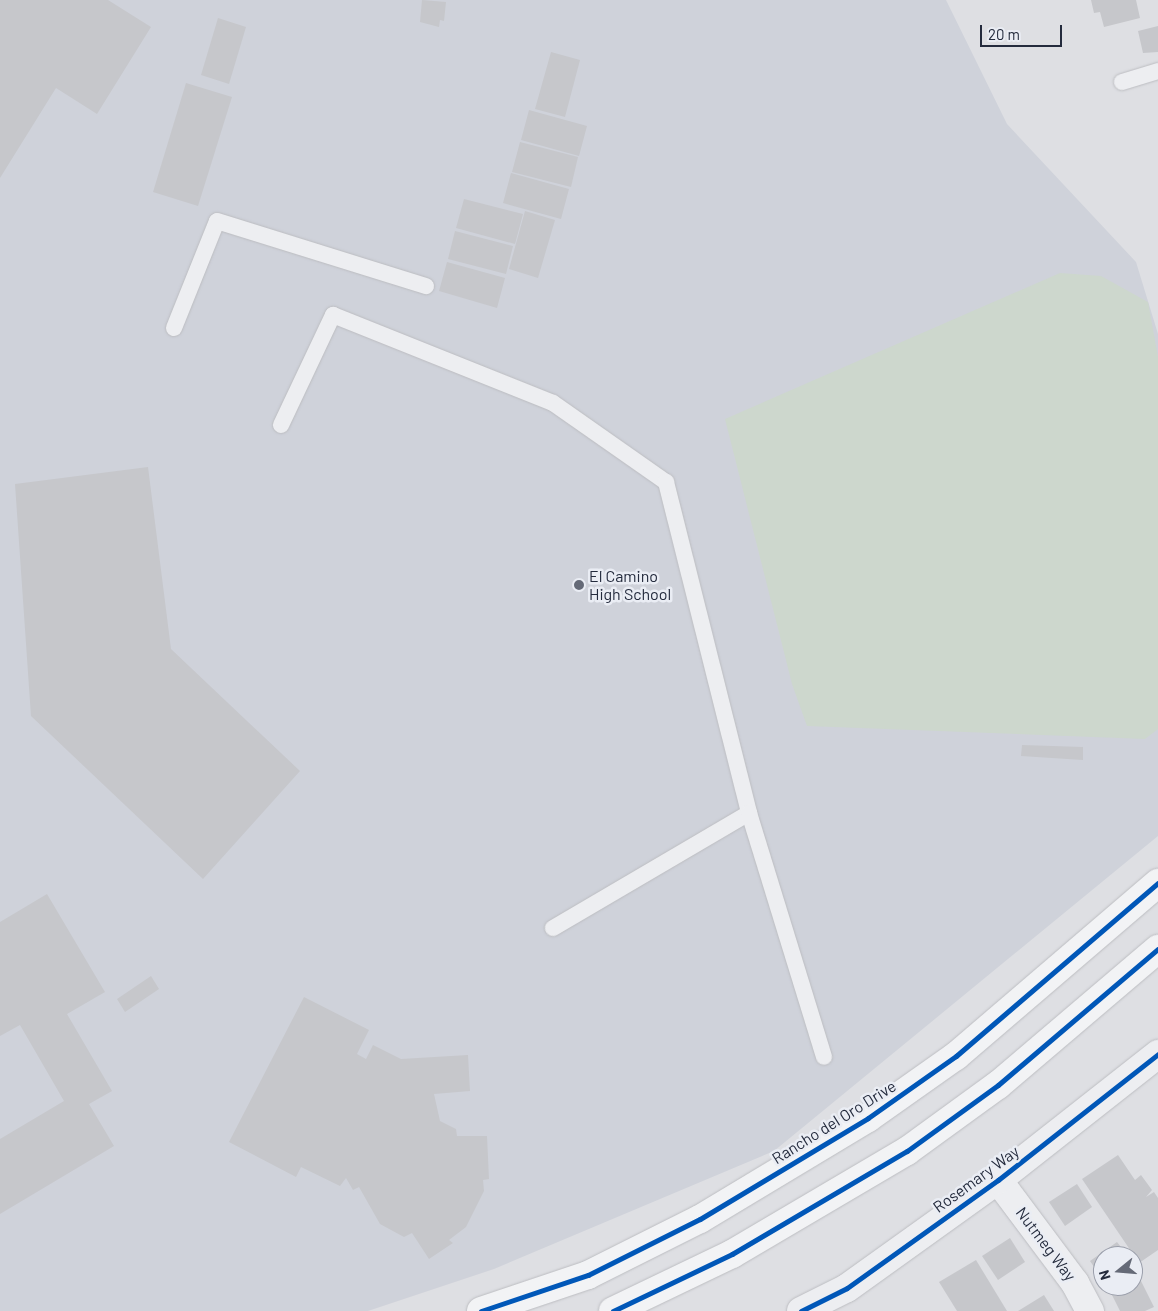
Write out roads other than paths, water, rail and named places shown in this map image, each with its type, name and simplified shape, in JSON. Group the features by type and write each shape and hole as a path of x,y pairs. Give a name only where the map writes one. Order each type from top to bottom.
{"main road":[{"name":"Rancho del Oro Drive","path":"481,1311 588,1275 700,1219 868,1118 956,1056 1158,883"},
{"path":"613,1311 732,1254 907,1151 998,1085 1158,949"}],"street":[{"name":"Rosemary Way","path":"801,1311 847,1288 998,1180 1158,1054"},
{"name":"Nutmeg Way","path":"998,1180 1075,1283 1090,1311"}],"lane":[{"path":"1122,82 1158,71"},
{"path":"174,328 217,220 426,286"},
{"path":"281,425 333,315 553,403 666,482 749,813 824,1057"},
{"path":"553,928 749,813"}],"place":[{"name":"El Camino High School","path":"579,585"}]}
